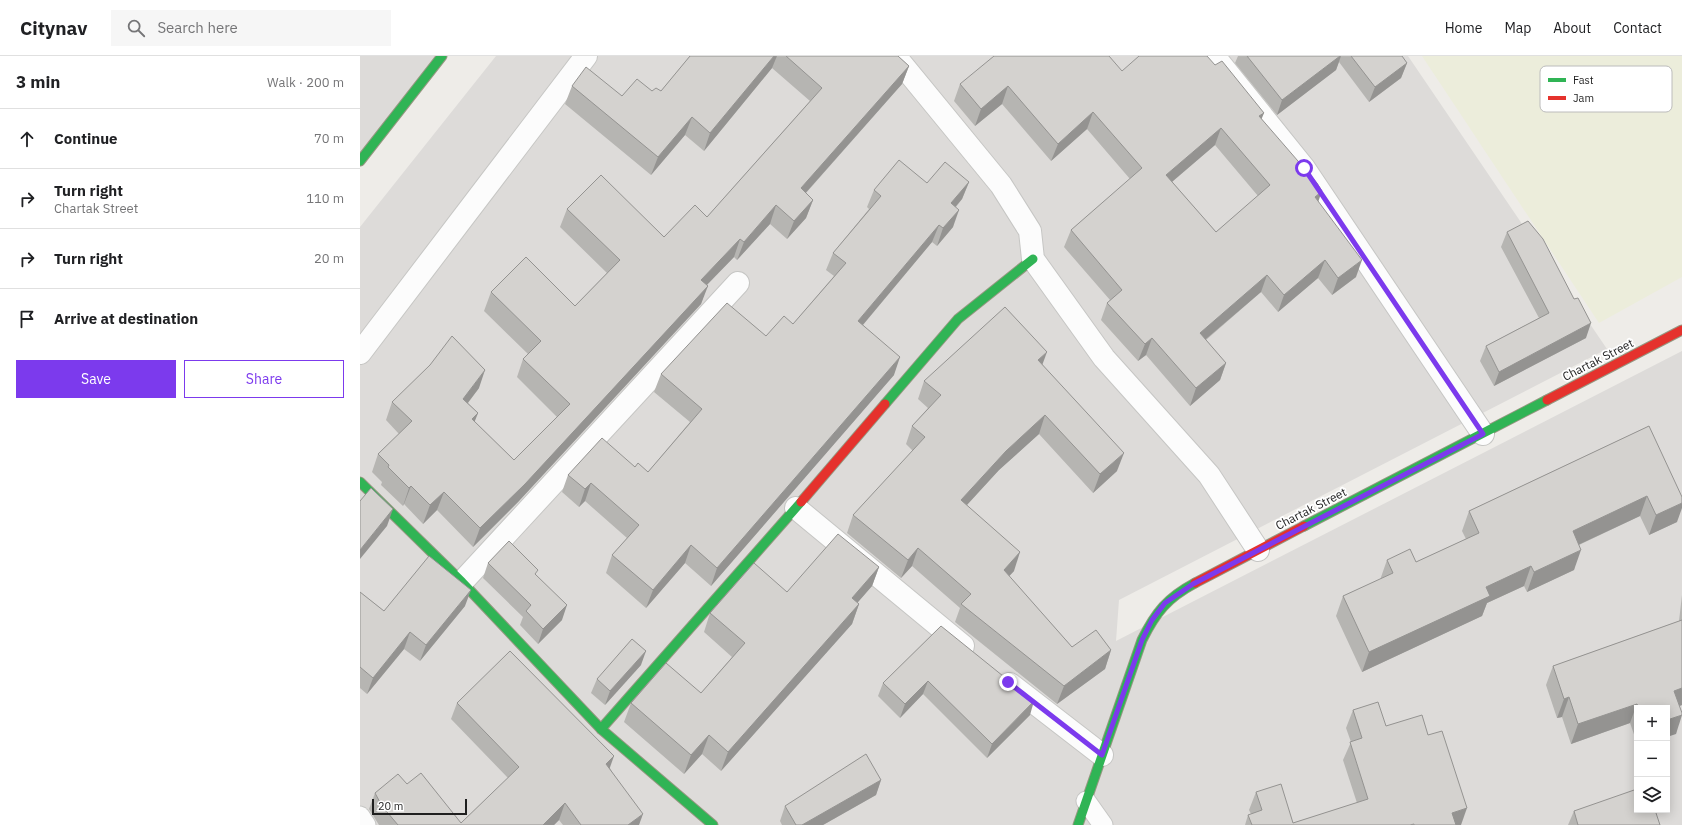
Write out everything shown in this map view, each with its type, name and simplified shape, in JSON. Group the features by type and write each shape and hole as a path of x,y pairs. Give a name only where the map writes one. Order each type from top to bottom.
{"street":[{"path":"360,161 442,56"},
{"path":"360,353 586,56"},
{"path":"897,56 905,68 1000,185 1030,231 1033,259 1104,358 1208,474 1258,550"},
{"path":"1214,56 1304,168 1483,434"},
{"path":"601,729 796,508 958,318 1033,259"},
{"path":"462,582 738,282"},
{"name":"Chartak Street","path":"1078,825 1142,640 1152,620 1165,603 1193,584 1682,330"},
{"path":"360,482 462,582 601,729 713,825"},
{"path":"796,508 977,657"},
{"path":"996,672 1102,755"}],"lane":[{"path":"1086,801 1103,825"},
{"path":"360,816 366,825"}],"shaded area":[{"path":"360,56 442,56 360,161"},
{"path":"496,56 1408,56 1607,349 1119,600 1116,641 1682,351 1682,825 360,825 360,227"}],"green space":[{"path":"1422,56 1682,56 1682,277 1599,323"}],"building":[{"path":"690,56 774,56 710,133 692,117 658,157 572,86 586,67 622,96 637,79 652,91 656,88 661,91"},
{"path":"786,56 898,56 909,66 801,188 813,200 794,221 776,205 744,242 740,239 701,280 708,286 525,484 480,528 444,492 430,505 411,486 409,488 388,467 389,465 378,454 412,421 392,402 430,365 452,336 485,370 463,399 478,413 472,419 514,460 570,404 523,359 541,341 491,292 526,257 575,306 620,260 567,209 601,175 664,237 695,205 707,217 822,88"},
{"path":"994,56 1109,56 1122,71 1139,56 1207,56 1215,65 1222,61 1264,113 1259,116 1317,183 1322,191 1315,197 1362,260 1338,278 1325,260 1284,295 1267,275 1200,333 1226,363 1196,388 1152,338 1145,344 1107,303 1122,290 1071,230 1142,168 1093,112 1058,144 1008,86 981,109 960,84","holes":["1221,128 1270,185 1216,232 1166,175"]},
{"path":"1247,56 1340,56 1282,100"},
{"path":"1351,56 1402,56 1407,63 1375,87"},
{"path":"899,160 927,183 945,162 969,182 951,203 959,210 943,228 939,225 858,321 900,357 717,568 691,545 653,590 612,555 639,525 591,483 585,489 568,475 602,438 635,467 638,463 648,472 702,409 661,374 727,303 766,336 784,316 793,324 846,263 833,253 881,196 874,190"},
{"path":"1528,221 1543,239 1574,299 1578,298 1591,323 1499,372 1486,346 1549,313 1507,232"},
{"path":"1005,307 1047,352 1038,360 1124,453 1100,474 1045,415 1006,451 961,500 1020,552 1004,570 1072,647 1096,630 1111,650 1064,686 961,604 971,594 918,548 908,560 853,515 925,437 912,426 941,395 924,381"},
{"path":"1649,426 1682,497 1682,503 1656,515 1647,496 1573,531 1581,550 1534,572 1531,566 1486,587 1490,596 1369,652 1343,596 1393,573 1387,560 1410,549 1416,562 1479,533 1469,511"},
{"path":"371,488 393,509 360,550 360,501"},
{"path":"838,534 879,567 852,598 859,604 728,752 709,735 691,755 631,703 666,663 701,693 745,643 710,613 754,563 787,592"},
{"path":"509,541 538,570 535,574 567,605 543,629 526,611 531,605 488,563"},
{"path":"429,556 471,590 426,645 410,632 373,678 360,667 360,592 384,611"},
{"path":"1682,620 1682,688 1674,691 1682,715 1670,719 1670,705 1637,704 1578,724 1569,697 1564,699 1553,666"},
{"path":"941,626 1034,701 992,744 928,681 905,704 883,683"},
{"path":"632,639 646,651 610,691 597,679"},
{"path":"510,651 614,756 606,764 643,814 628,825 581,825 565,803 543,825 398,825 382,806 375,793 398,774 407,784 421,773 461,823 519,767 457,703"},
{"path":"1378,702 1386,726 1422,715 1428,735 1442,731 1467,808 1452,813 1456,825 1252,825 1248,815 1262,810 1256,792 1281,784 1293,823 1368,799 1350,742 1362,738 1353,710"},
{"path":"866,754 881,780 802,825 796,825 785,806"},
{"path":"1634,790 1634,813 1656,813 1660,825 1578,825 1574,811"}],"traffic: fast":[{"path":"360,161 442,56"},
{"path":"885,404 958,319 1033,259"},
{"path":"1304,526 1547,400"},
{"path":"360,482 462,582 601,729 713,825"},
{"path":"601,729 801,502"},
{"path":"1078,825 1142,640 1152,621 1163,607 1177,594 1195,583"}],"traffic: jam":[{"path":"1547,400 1682,330"},
{"path":"801,502 885,404"},
{"path":"1195,583 1304,526"}],"route":[{"path":"1008,682 1102,755 1142,640 1152,620 1165,603 1193,584 1483,434 1304,168"}]}
